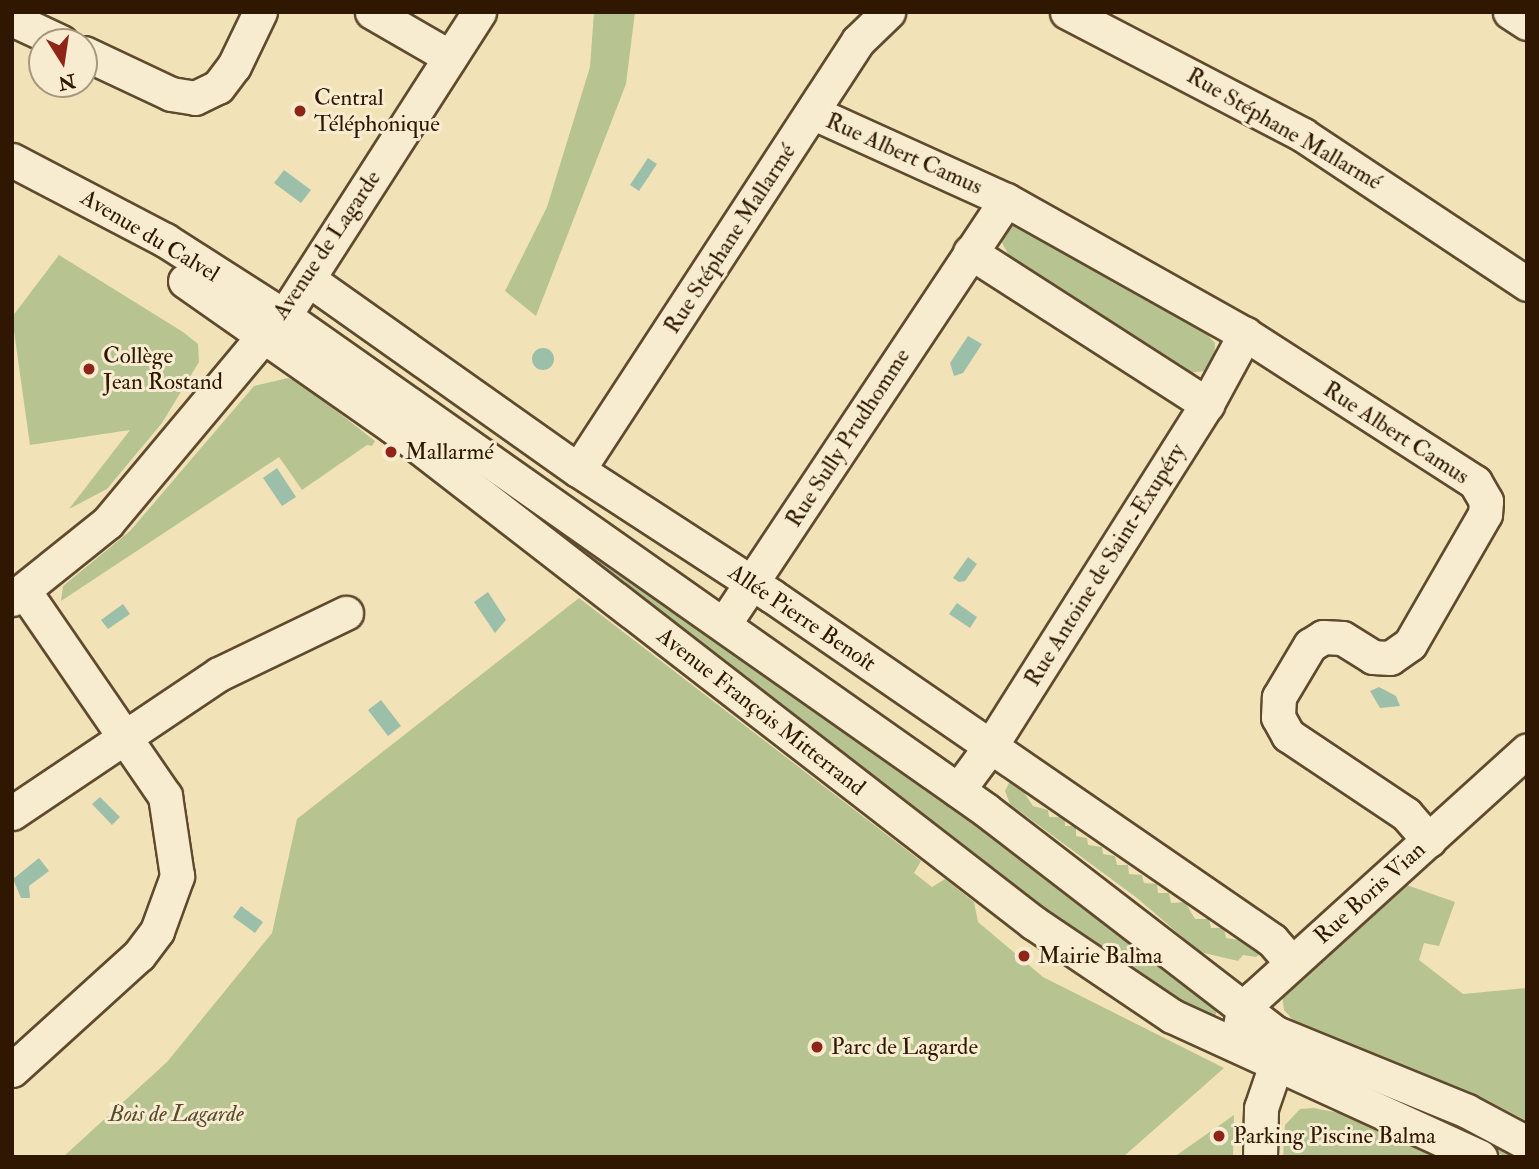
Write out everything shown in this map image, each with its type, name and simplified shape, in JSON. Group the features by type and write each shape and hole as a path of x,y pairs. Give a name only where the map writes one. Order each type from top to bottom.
{"street":[{"path":"98,60 171,94 195,98 218,87 234,66 260,12"},
{"path":"372,12 450,57"},
{"name":"Avenue de Lagarde","path":"18,595 107,523 274,325 308,279 479,12"},
{"name":"Rue Stéphane Mallarmé","path":"578,470 814,113 858,41 888,12"},
{"name":"Rue Stéphane Mallarmé","path":"1067,12 1304,135 1527,284"},
{"path":"1510,12 1527,23"},
{"path":"12,19 31,28"},
{"name":"Rue Albert Camus","path":"814,113 1006,200 1245,334 1475,482 1486,501 1479,525 1410,644 1390,658 1373,657 1342,638 1323,637 1310,645 1279,696 1278,718 1288,734 1406,814 1429,839"},
{"name":"Avenue du Calvel","path":"12,160 165,240 274,325"},
{"name":"Avenue du Calvel","path":"12,177 88,215 274,325"},
{"name":"Rue Sully Prudhomme","path":"724,624 1006,200"},
{"path":"970,253 1207,404"},
{"name":"Allée Pierre Benoît","path":"308,279 578,470 752,583 1272,940 1292,963"},
{"name":"Avenue François Mitterrand","path":"274,325 724,624 1056,860 1243,1010 1281,1050 1480,1157"},
{"name":"Avenue François Mitterrand","path":"274,325 392,426 1034,923 1172,1016 1244,1048 1281,1050 1467,1111 1527,1143"},
{"name":"Rue Antoine de Saint-Exupéry","path":"958,790 990,747 1207,404 1245,334"},
{"path":"12,1070 139,955 169,902 177,876 177,853 165,796 125,737 18,595"},
{"path":"12,813 219,674 346,613"},
{"name":"Rue Boris Vian","path":"1243,1010 1527,750"},
{"path":"1243,1010 1239,1024 1244,1048"},
{"path":"1260,1157 1261,1108 1281,1050"}],"green space":[{"path":"594,12 635,12 626,84 536,316 505,291 547,207 590,67"},
{"path":"1020,223 1206,333 1215,343 1214,363 1205,371 1188,373 1008,254 999,237 1003,229"},
{"name":"Collège Jean Rostand","path":"59,255 183,332 198,344 199,362 162,423 107,489 69,509 130,430 30,445 12,317"},
{"path":"336,365 1054,869 1206,996 1218,1009 1211,1025 1141,988"},
{"path":"288,378 302,384 375,441 372,446 367,445 302,490 279,457 61,601 63,586 130,531 254,386"},
{"name":"Parc de Lagarde","path":"579,598 921,861 914,873 932,887 945,879 974,902 978,922 1043,977 1224,1068 1123,1157 63,1157 167,1062 272,933 297,819"},
{"path":"1017,782 1033,806 1048,810 1049,817 1065,817 1065,826 1076,826 1076,836 1087,838 1088,845 1102,847 1103,854 1115,856 1117,865 1128,865 1129,874 1142,875 1144,883 1157,884 1158,893 1169,893 1171,903 1185,902 1195,919 1209,919 1211,928 1224,928 1226,938 1260,943 1263,952 1256,957 1243,955 1238,961 1200,952 1137,898 1010,804 1005,791 1009,783"},
{"path":"1401,883 1455,902 1439,946 1424,943 1419,960 1463,994 1527,988 1527,1121 1477,1095 1298,1026 1284,1010 1282,994"},
{"path":"1405,1095 1527,1157 1506,1157 1399,1107"},
{"path":"1314,1108 1339,1113 1437,1157 1283,1157 1285,1125 1300,1109"},
{"name":"Parking Piscine Balma","path":"1234,1115 1233,1157 1174,1157"}],"shaded area":[{"path":"648,158 657,164 639,191 630,185"},
{"path":"284,170 311,190 301,203 274,183"},
{"path":"968,336 982,344 963,373 954,376 950,363"},
{"path":"543,348 551,351 554,359 551,367 543,370 535,367 532,359 535,351"},
{"path":"277,468 296,497 282,506 263,478"},
{"path":"968,557 977,564 965,581 959,582 953,578"},
{"path":"488,592 506,620 495,633 474,602"},
{"path":"957,603 977,617 970,628 949,614"},
{"path":"123,604 130,614 108,629 101,620"},
{"path":"1379,687 1396,696 1400,706 1380,708 1370,691"},
{"path":"381,700 401,726 388,736 368,710"},
{"path":"100,797 120,817 112,825 92,804"},
{"path":"39,858 49,871 29,886 30,898 21,898 13,879"},
{"path":"241,906 263,922 255,933 233,917"}],"place":[{"name":"Central Téléphonique","path":"300,111"},
{"name":"Collège Jean Rostand","path":"89,369"},
{"name":"Mallarmé","path":"391,452"},
{"name":"Mairie Balma","path":"1024,956"},
{"name":"Parc de Lagarde","path":"817,1047"},
{"name":"Parking Piscine Balma","path":"1219,1136"}],"park label":[{"name":"Bois de Lagarde","path":"176,1114"}]}
